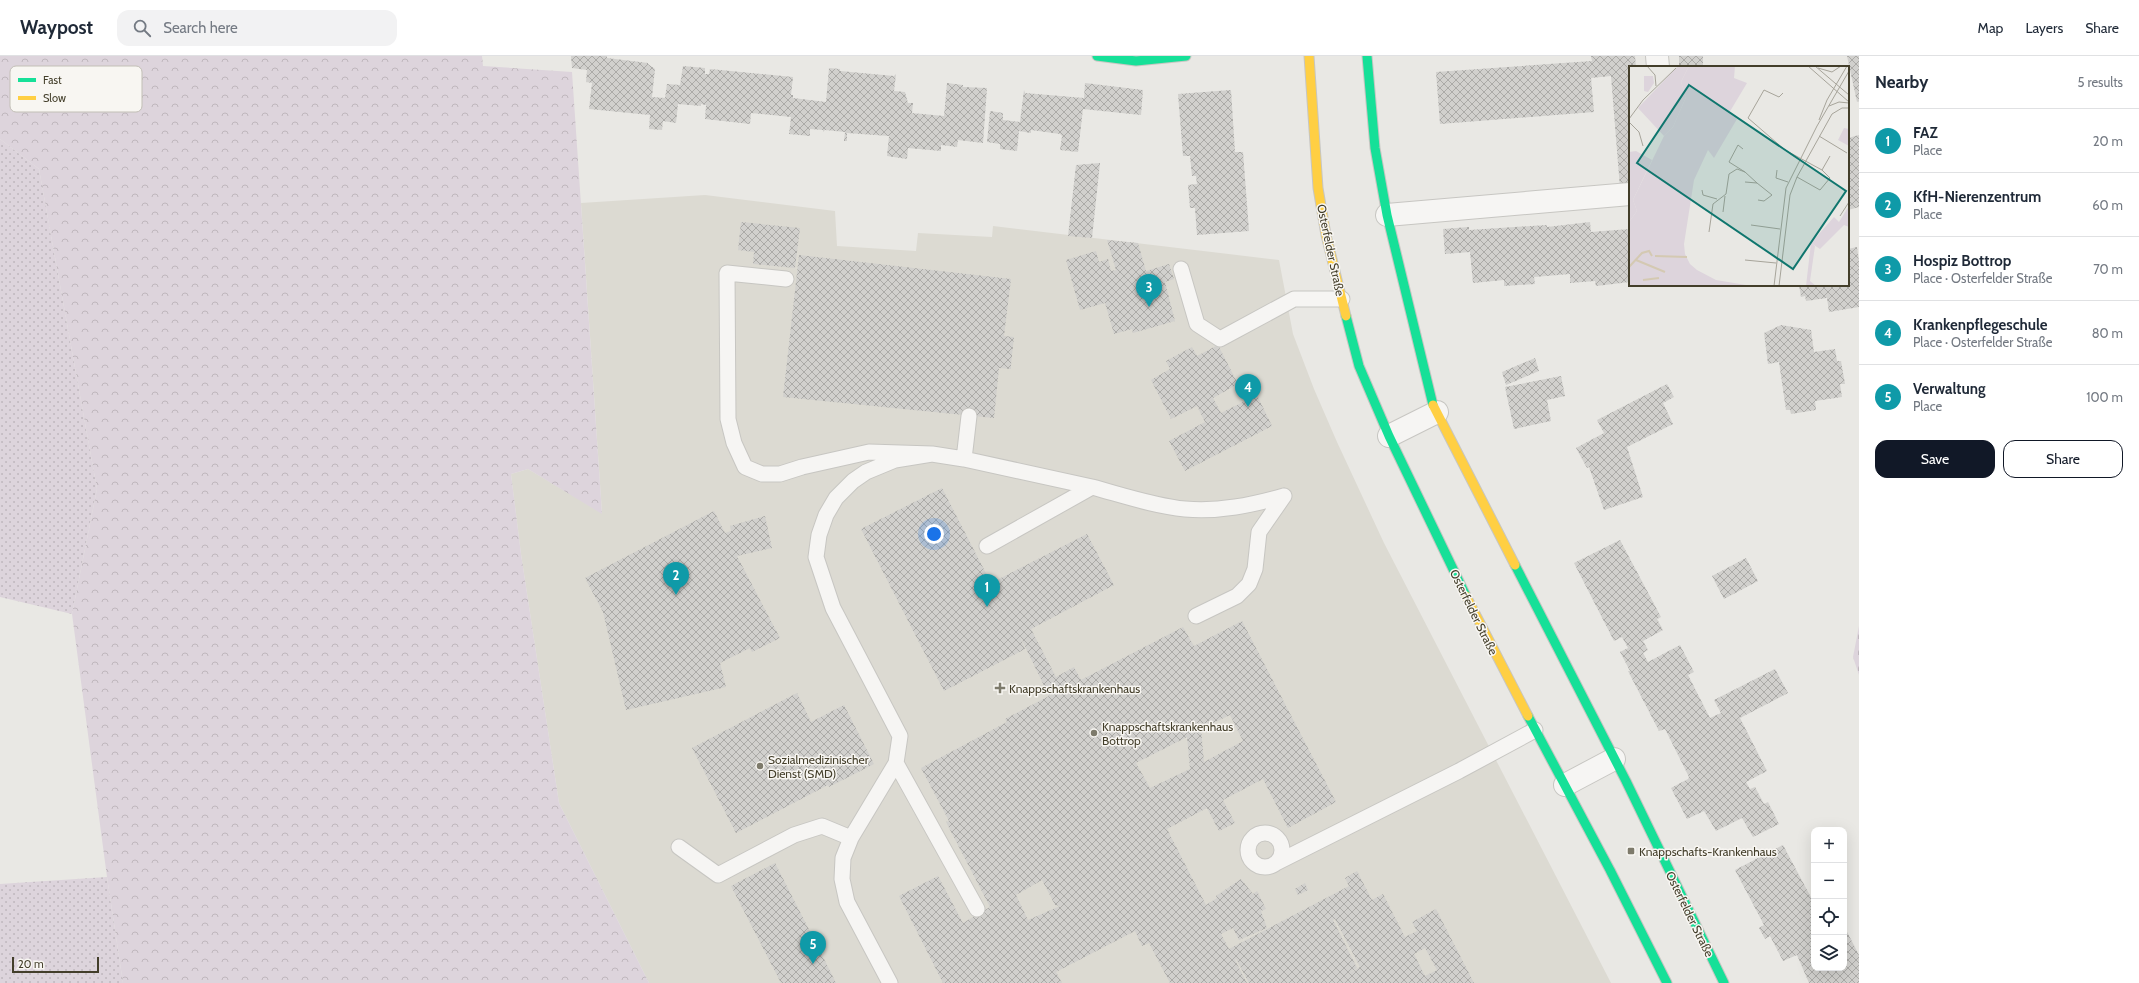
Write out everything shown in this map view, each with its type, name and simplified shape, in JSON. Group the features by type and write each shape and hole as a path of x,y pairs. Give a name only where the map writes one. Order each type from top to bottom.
{"street":[{"path":"1097,56 1136,61 1186,56"},
{"name":"Osterfelder Straße","path":"1309,56 1318,188 1326,235 1359,366 1389,436 1489,644 1565,785 1667,983"},
{"name":"Osterfelder Straße","path":"1367,56 1375,148 1387,215 1431,401 1614,759 1724,983"},
{"path":"1657,56 1658,66"},
{"path":"1387,215 1629,194"},
{"path":"1389,436 1436,412"},
{"path":"1565,785 1614,759"}],"lane":[{"path":"1181,269 1197,324 1220,339 1294,299 1342,299"},
{"path":"786,279 727,273 728,419 734,443 745,466 762,474 780,474 802,467 869,452 932,454 964,459 1185,509 1230,508 1255,504 1284,496 1259,532 1255,569 1249,584 1237,596 1196,616"},
{"path":"964,459 969,416"},
{"path":"890,983 847,902 842,879 843,858 851,838 896,763 900,736 833,608 816,558 819,535 826,516 836,498 852,481 866,472 895,460 932,454"},
{"path":"987,546 1092,487"},
{"path":"1276,863 1279,859 1281,847 1274,836 1263,834 1257,835 1249,844 1249,855 1256,864 1265,867 1276,863 1459,771 1536,730"},
{"path":"896,763 977,909"},
{"path":"679,847 718,876 794,835 822,826 851,838"},
{"path":"1281,847 1300,851"}],"shaded area":[{"name":"Knappschaftskrankenhaus","path":"705,195 835,211 837,246 916,251 918,233 992,237 993,226 1279,260 1293,334 1314,389 1337,442 1384,543 1611,983 649,983 559,803 521,554 511,474 528,469 602,513 581,203"}],"green space":[{"path":"0,56 482,56 483,66 572,72 602,514 528,469 511,474 521,554 559,803 649,983 123,983 107,877 72,614 97,489 39,169 0,139"},
{"path":"0,139 39,169 97,489 72,614 0,597"},
{"path":"1859,626 1859,675 1853,657"},
{"path":"107,877 123,983 0,983 0,884"}],"building":[{"path":"571,56 607,56 607,58 648,63 655,69 652,97 665,98 667,84 680,85 683,66 705,68 705,74 709,74 710,69 793,77 791,95 793,95 793,98 826,102 829,68 840,69 840,71 894,76 896,74 894,91 905,92 908,103 913,103 912,113 944,116 947,83 963,85 963,87 987,88 983,143 958,140 957,147 941,145 941,151 908,148 907,159 887,156 889,136 847,133 847,141 844,141 845,132 825,130 823,132 823,130 810,129 810,136 789,134 791,117 751,113 750,124 705,119 706,105 701,104 701,106 678,104 676,123 663,121 662,130 649,129 650,115 589,109 592,83 586,82 587,70 572,68"},
{"path":"1591,56 1635,56 1636,66 1629,66 1629,187 1620,188 1611,76 1591,78 1594,112 1440,124 1436,72 1592,61"},
{"path":"1679,56 1703,56 1703,66 1679,66"},
{"path":"1847,56 1859,56 1859,101 1857,102"},
{"path":"1085,83 1143,90 1141,115 1083,109 1078,152 1060,150 1062,136 1060,134 1031,130 1031,133 1019,131 1017,151 1000,149 1000,144 987,142 990,111 1003,113 1003,120 1020,122 1024,90 1025,93 1084,98"},
{"path":"1231,90 1235,152 1243,152 1249,231 1197,235 1195,208 1190,208 1188,185 1197,184 1196,176 1192,176 1190,156 1183,156 1178,94"},
{"path":"1859,135 1859,207 1849,210 1849,138"},
{"path":"1100,163 1092,238 1068,236 1076,165"},
{"path":"741,222 800,228 795,268 753,264 754,252 738,250"},
{"path":"1590,222 1591,232 1629,229 1629,282 1596,286 1595,281 1570,283 1570,274 1534,277 1535,284 1504,286 1504,280 1473,283 1470,252 1445,254 1443,229 1469,227 1469,230 1547,225 1547,227"},
{"path":"1107,240 1138,243 1146,271 1169,264 1174,279 1165,282 1175,321 1133,333 1132,329 1114,334 1105,303 1080,310 1066,260 1096,251 1099,262 1108,259 1111,271 1116,270"},
{"path":"1857,247 1859,262 1859,307 1829,312 1827,298 1806,301 1805,296 1801,297 1799,286 1849,286 1849,249"},
{"path":"799,255 1011,279 1004,336 1014,337 1011,369 999,368 994,418 783,397"},
{"path":"1781,325 1811,330 1814,352 1835,349 1837,361 1841,361 1845,384 1840,384 1842,397 1815,401 1816,410 1791,414 1790,410 1786,410 1779,362 1768,364 1764,333"},
{"path":"1218,345 1238,384 1213,398 1221,413 1257,395 1272,426 1185,471 1169,441 1205,422 1197,406 1171,419 1151,380 1170,369 1166,361 1192,347 1197,356"},
{"path":"1535,358 1539,371 1506,385 1502,372"},
{"path":"1561,376 1565,396 1547,400 1551,421 1514,429 1505,387"},
{"path":"1667,384 1674,397 1663,403 1673,424 1627,447 1643,497 1604,510 1589,467 1587,468 1576,448 1604,433 1597,420"},
{"path":"942,488 991,583 1087,534 1114,585 1031,629 1056,677 1074,667 1081,680 1183,627 1194,646 1242,621 1336,802 1288,828 1263,779 1223,800 1235,823 1219,831 1207,808 1167,829 1206,905 1217,898 1216,896 1241,879 1253,894 1257,891 1266,909 1261,911 1267,928 1239,940 1233,928 1221,934 1229,949 1349,886 1345,878 1357,871 1372,900 1383,894 1405,937 1417,931 1412,922 1436,909 1474,983 1249,983 1236,959 1235,960 1247,983 1170,983 1149,943 1142,946 1135,931 1056,972 1062,983 943,983 899,896 938,876 963,923 990,907 946,822 949,821 921,768 1007,722 1005,719 1049,696 1019,634 1025,649 944,691 861,529","holes":["1230,715 1243,741 1204,762 1201,729","1187,737 1190,769 1150,788 1136,763","1042,880 1055,905 1060,906 1028,920 1016,895","1335,919 1360,967 1346,975 1357,968 1333,920","1425,948 1437,970 1425,976 1414,954"]},
{"path":"714,511 725,533 731,531 730,526 765,516 772,548 737,556 780,638 752,652 750,648 720,663 726,687 626,710 603,612 585,578"},
{"path":"1620,540 1661,617 1657,619 1663,630 1643,641 1648,650 1643,653 1648,662 1680,645 1694,672 1688,675 1710,718 1721,713 1714,700 1775,669 1788,693 1740,718 1767,771 1746,782 1750,789 1755,787 1764,804 1768,802 1779,824 1753,837 1742,818 1716,831 1704,811 1687,819 1671,788 1689,777 1665,729 1659,731 1628,671 1630,671 1620,652 1628,648 1622,637 1614,641 1574,563"},
{"path":"1746,558 1758,581 1724,599 1712,576"},
{"name":"Sozialmedizinischer Dienst (SMD)","path":"797,693 811,722 844,705 874,764 829,787 828,785 736,833 692,748"},
{"path":"1783,845 1811,897 1811,971 1847,971 1847,932 1859,955 1859,983 1809,983 1797,955 1783,961 1770,936 1765,939 1759,928 1764,925 1735,870"},
{"path":"775,863 836,983 781,983 731,886"},
{"path":"1305,883 1308,890 1298,895 1295,889"}],"traffic: fast":[{"path":"1097,56 1136,61 1186,56"},
{"path":"1367,56 1375,148 1387,215 1433,405"},
{"path":"1346,316 1359,366 1389,436 1466,596"},
{"path":"1515,565 1626,781 1724,983"},
{"path":"1528,716 1610,870 1667,983"}],"traffic: slow":[{"path":"1309,56 1318,188 1326,235 1346,316"},
{"path":"1433,405 1515,565"},
{"path":"1466,596 1528,716"}],"place":[{"name":"Hospiz Bottrop","path":"1149,307"},
{"name":"Krankenpflegeschule","path":"1248,407"},
{"name":"KfH-Nierenzentrum","path":"676,595"},
{"name":"FAZ","path":"987,607"},
{"name":"Knappschaftskrankenhaus","path":"1000,688"},
{"name":"Knappschaftskrankenhaus Bottrop","path":"1094,733"},
{"name":"Sozialmedizinischer Dienst (SMD)","path":"760,766"},
{"name":"Knappschafts-Krankenhaus","path":"1631,851"},
{"name":"Verwaltung","path":"813,964"}]}
